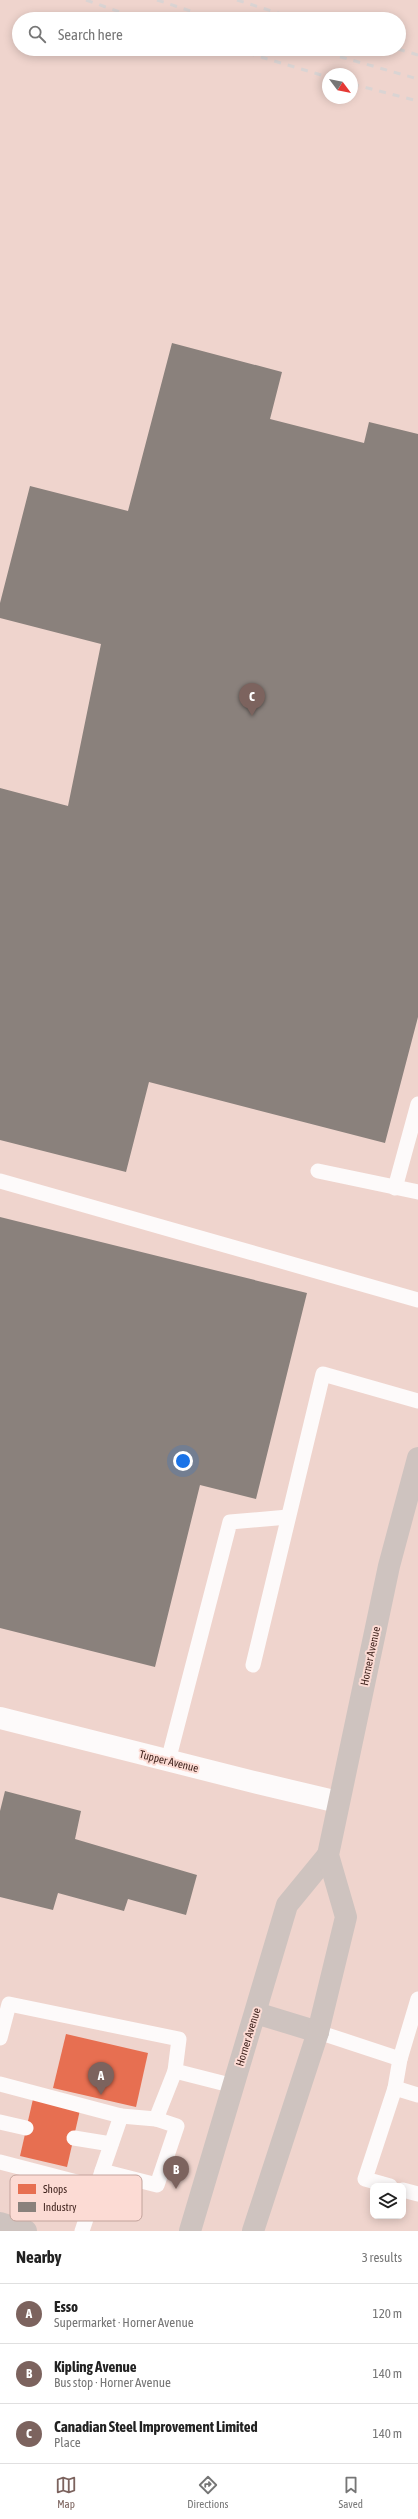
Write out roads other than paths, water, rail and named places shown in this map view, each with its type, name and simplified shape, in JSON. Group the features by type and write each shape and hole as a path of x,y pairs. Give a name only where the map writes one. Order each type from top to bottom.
{"main road":[{"name":"Horner Avenue","path":"253,2231 318,2032 346,1917 328,1855 389,1566 418,1458"},
{"name":"Horner Avenue","path":"190,2231 288,1905 328,1855"},
{"path":"256,2013 318,2032"},
{"path":"0,2224 26,2231"}],"street":[{"name":"Tupper Avenue","path":"0,1718 168,1761 338,1802"}],"lane":[{"path":"395,1188 418,1104"},
{"path":"318,1171 418,1192"},
{"path":"0,1181 418,1300"},
{"path":"253,1665 323,1374 418,1400"},
{"path":"168,1761 230,1522 288,1517"},
{"path":"381,2183 365,2178 395,2088 400,2059 418,1999"},
{"path":"0,2038 9,2004 179,2039 175,2071 156,2119"},
{"path":"318,2032 400,2059"},
{"path":"175,2071 234,2086"},
{"path":"0,2084 121,2116 156,2119 177,2126 157,2185 142,2181"},
{"path":"395,2088 418,2095"},
{"path":"100,2175 121,2116"},
{"path":"0,2122 26,2128"},
{"path":"74,2138 111,2144"},
{"path":"0,2162 50,2175"},
{"path":"102,2171 118,2175"},
{"path":"406,2191 418,2194"},
{"path":"82,2231 85,2221"}],"railway":[{"path":"86,0 120,12"},
{"path":"157,0 194,12"},
{"path":"237,0 275,12"},
{"path":"406,51 418,55"},
{"path":"258,56 322,75"},
{"path":"338,56 418,79"},
{"path":"358,86 418,101"}],"place":[{"name":"Canadian Steel Improvement Limited","path":"252,716"},
{"name":"Esso","path":"101,2095"},
{"name":"Kipling Avenue","path":"176,2189"}]}
